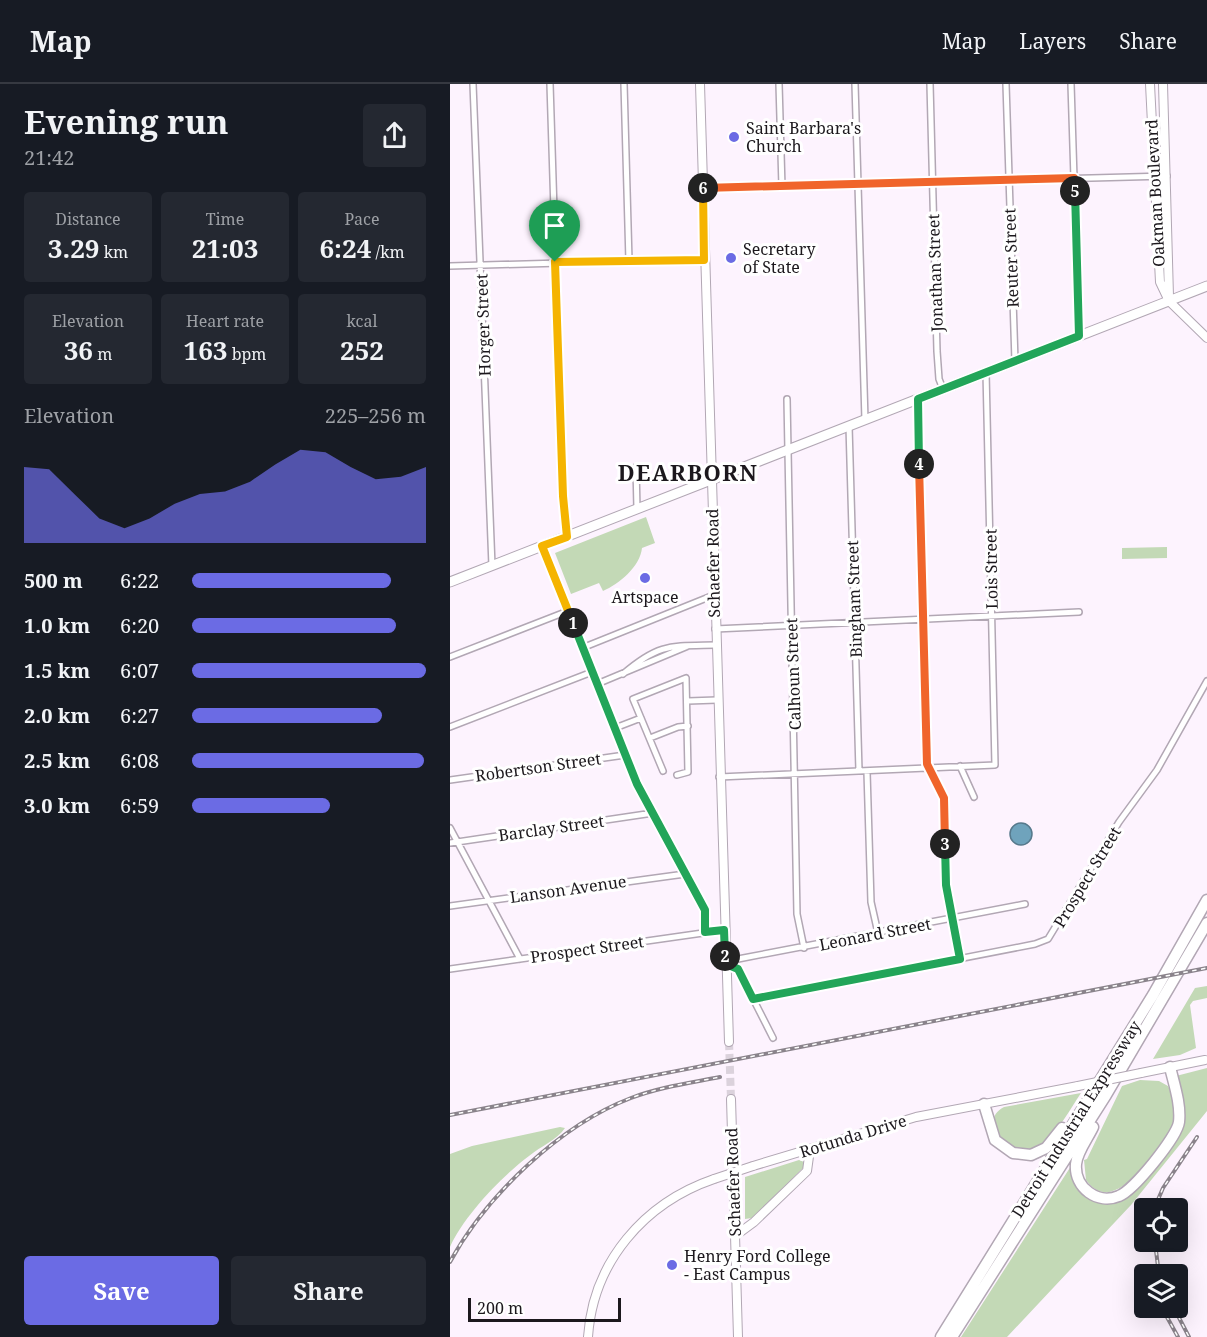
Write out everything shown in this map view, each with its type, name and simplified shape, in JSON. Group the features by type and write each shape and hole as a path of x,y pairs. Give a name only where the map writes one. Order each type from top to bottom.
{"highway":[{"name":"Detroit Industrial Expressway","path":"941,1337 1080,1108 1153,995 1207,900"},
{"name":"Detroit Industrial Expressway","path":"952,1337 1106,1095 1207,923"},
{"path":"1106,1095 1076,1167 1084,1189 1096,1197 1110,1199 1130,1188 1176,1131 1179,1109 1170,1067"},
{"path":"984,1104 995,1140 1008,1151 1026,1155 1046,1148 1080,1108"}],"main road":[{"name":"Schaefer Road","path":"700,84 715,645 729,1042"},
{"name":"Oakman Boulevard","path":"1150,84 1160,282 1169,301 1207,338"},
{"name":"Oakman Boulevard","path":"1163,84 1169,301"},
{"path":"1154,192 1160,188 1166,192"},
{"path":"450,582 1207,286"},
{"name":"Rotunda Drive","path":"588,1337 594,1302 605,1272 626,1238 648,1215 671,1198 714,1179 753,1166 916,1117 1205,1060"},
{"name":"Schaefer Road","path":"731,1099 738,1337"},
{"path":"735,1236 754,1222 807,1171 810,1149"}],"street":[{"name":"Horger Street","path":"473,84 492,566"},
{"path":"550,84 563,496 567,537"},
{"path":"624,84 630,261"},
{"path":"779,84 782,187"},
{"path":"855,84 865,420"},
{"name":"Jonathan Street","path":"930,84 937,351 939,379 943,390"},
{"name":"Reuter Street","path":"1006,84 1015,361"},
{"path":"1071,84 1079,336"},
{"path":"702,188 1167,176"},
{"path":"450,266 704,260"},
{"name":"Lois Street","path":"960,766 994,765 986,372"},
{"name":"Calhoun Street","path":"787,399 797,914 804,948"},
{"path":"918,399 928,768 944,798 946,885 960,959"},
{"name":"Bingham Street","path":"849,426 859,771"},
{"path":"636,467 637,509"},
{"path":"542,546 625,755 705,910 705,932"},
{"path":"582,648 714,595"},
{"path":"450,657 568,611"},
{"path":"715,629 1079,612"},
{"path":"597,684 690,646 715,645"},
{"path":"450,727 592,672"},
{"path":"663,771 633,699 686,678 688,772 677,775"},
{"name":"Prospect Street","path":"753,999 1035,944 1051,936 1123,817 1157,770 1207,681"},
{"path":"688,701 717,700"},
{"path":"615,728 641,718"},
{"path":"650,738 678,727 688,726"},
{"name":"Robertson Street","path":"450,780 625,755"},
{"path":"719,777 960,766 974,797"},
{"path":"867,772 871,902 878,933"},
{"name":"Barclay Street","path":"450,843 653,813"},
{"path":"450,828 520,959"},
{"name":"Lanson Avenue","path":"450,906 685,874"},
{"name":"Leonard Street","path":"726,964 738,959 1025,904"},
{"name":"Prospect Street","path":"450,969 724,930"},
{"path":"726,964 738,969 773,1038"}],"green space":[{"path":"646,517 655,543 642,548 637,562 628,574 603,591 599,583 571,594 555,553"},
{"path":"1167,547 1167,558 1122,559 1122,548"},
{"path":"1207,986 1207,998 1193,1001 1190,1005 1196,1048 1180,1055 1153,1059 1195,988"},
{"path":"1207,1068 1207,1111 1137,1198 1134,1198 1131,1205 1007,1337 961,1337 1073,1163 1074,1175 1109,1202 1175,1142 1176,1076"},
{"path":"1140,1080 1159,1081 1168,1086 1174,1109 1174,1123 1171,1132 1140,1171 1123,1186 1104,1192 1095,1189 1086,1180 1084,1160 1087,1159 1122,1086"},
{"path":"1081,1093 1054,1132 1043,1143 1032,1148 1020,1149 1010,1145 1001,1139 996,1131 993,1122 996,1114 1004,1107"},
{"path":"560,1127 565,1128 518,1164 484,1198 464,1223 450,1247 450,1154 472,1146"},
{"path":"799,1160 804,1162 803,1168 752,1218 745,1219 745,1177"}],"water":[{"path":"1017,823 1025,823 1032,830 1032,838 1025,845 1017,845 1010,838 1010,830"}],"tunnel":[{"path":"729,1042 731,1099"}],"railway":[{"path":"450,1115 1207,968"},
{"path":"450,1262 483,1212 504,1188 552,1144 578,1126 604,1110 642,1094 720,1077"},
{"path":"1159,1198 1197,1137"},
{"path":"1156,1252 1158,1264"},
{"path":"1168,1318 1178,1337"},
{"path":"1179,1318 1189,1337"}],"place":[{"name":"Saint Barbara's Church","path":"734,137"},
{"name":"Secretary of State","path":"731,258"},
{"name":"Artspace","path":"645,578"},
{"name":"Henry Ford College - East Campus","path":"672,1265"}],"district":[{"name":"DEARBORN","path":"688,472"}],"route":[{"path":"1074,178 1079,336 918,399 927,764 944,798 946,885 960,959 753,999 738,969 726,964 724,930 705,932 707,921 705,910 637,784 542,546 567,537 564,526 555,262 704,260 702,188 1074,178"}]}
